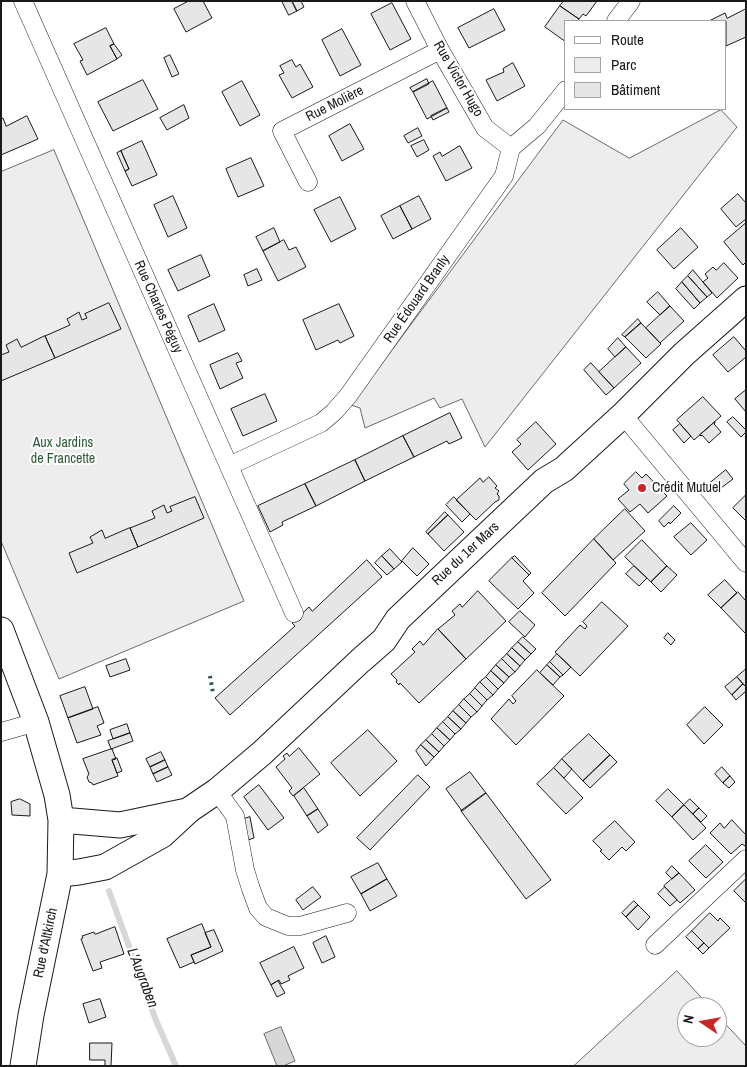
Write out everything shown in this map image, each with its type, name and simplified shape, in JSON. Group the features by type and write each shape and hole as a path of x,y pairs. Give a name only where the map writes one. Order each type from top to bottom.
{"main road":[{"name":"Rue du 1er Mars","path":"60,874 105,867 162,835 189,810 217,791 262,753 384,640 398,619 544,481 564,469 623,415 684,354 746,299"},
{"name":"Rue d'Altkirch","path":"1,630 36,722 57,795 61,820 60,874 30,1015 23,1066"},
{"name":"Rue du 1er Mars","path":"61,820 120,825 189,810"}],"street":[{"name":"Rue Charles Péguy","path":"23,1 294,613"},
{"name":"Rue Victor Hugo","path":"415,1 440,50 486,128 511,148"},
{"path":"617,20 631,1"},
{"name":"Rue Molière","path":"308,182 282,131 440,50"},
{"path":"511,148 537,126 564,92"},
{"name":"Rue Édouard Branly","path":"229,466 321,423 334,412 348,396 504,176 511,148"},
{"path":"623,415 746,563"},
{"path":"1,732 36,722"},
{"path":"217,791 235,816 245,870 258,908 266,917 288,926 300,926 347,913"},
{"path":"655,945 746,860"}],"green space":[{"path":"721,110 737,127 485,447 462,399 440,408 434,398 365,428 360,408 351,405 563,120 629,158"},
{"name":"Aux Jardins de Francette","path":"54,150 244,601 59,679 1,541 1,172"},
{"path":"677,971 701,997 677,997 677,1047 727,1047 727,1026 746,1046 746,1066 574,1066"}],"shaded area":[{"path":"281,1027 295,1061 283,1066 277,1066 264,1034"}],"building":[{"path":"189,1 203,1 212,18 186,32 174,9"},
{"path":"282,1 292,1 297,11 289,15"},
{"path":"292,1 301,1 304,7 297,11"},
{"path":"564,1 597,1 586,16 583,14 579,19 560,6"},
{"path":"392,3 411,39 390,50 371,14"},
{"path":"560,6 579,19 564,20 564,41 545,27"},
{"path":"494,9 505,30 469,48 458,28"},
{"path":"746,9 746,37 727,46 727,20 711,20 725,13 727,18"},
{"path":"106,28 114,44 110,46 117,59 87,75 80,61 83,60 74,44"},
{"path":"342,29 361,65 340,76 322,40"},
{"path":"114,44 122,55 117,59 110,46"},
{"path":"170,55 179,74 172,77 164,58"},
{"path":"292,60 296,67 300,64 313,87 292,98 279,75 284,73 280,66"},
{"path":"513,63 525,86 497,101 486,80 504,72 503,69"},
{"path":"427,79 429,84 413,92 410,88"},
{"path":"143,80 158,109 113,131 98,102"},
{"path":"242,81 260,115 240,126 222,92"},
{"path":"433,81 447,108 427,119 413,92"},
{"path":"184,105 189,118 167,130 160,118"},
{"path":"447,108 449,112 433,120 431,116"},
{"path":"27,116 38,139 1,155 1,119 3,118 6,126"},
{"path":"350,124 364,149 342,161 329,136"},
{"path":"418,128 422,136 408,143 404,136"},
{"path":"424,140 429,150 417,157 411,146"},
{"path":"142,141 157,175 132,186 125,171 129,169 121,151"},
{"path":"460,146 472,168 446,181 433,156 440,152 442,156"},
{"path":"121,151 129,169 125,171 117,153"},
{"path":"251,158 264,186 238,197 226,169"},
{"path":"738,194 746,203 746,219 736,227 721,209"},
{"path":"173,196 187,228 168,237 154,205"},
{"path":"419,196 431,219 412,229 400,206"},
{"path":"340,197 356,229 331,242 314,210"},
{"path":"400,206 412,229 393,239 381,216"},
{"path":"746,223 746,262 743,265 724,242"},
{"path":"274,228 280,242 263,251 256,237"},
{"path":"681,228 698,247 674,269 657,250"},
{"path":"284,240 289,250 296,247 306,267 278,281 263,251"},
{"path":"201,255 210,276 178,291 168,270"},
{"path":"724,263 738,278 717,298 703,282 708,278 705,274 713,267 716,270"},
{"path":"257,269 262,280 248,286 244,275"},
{"path":"693,270 712,293 707,297 688,276"},
{"path":"688,276 707,297 700,303 682,282"},
{"path":"682,282 700,303 694,309 676,289"},
{"path":"658,292 670,306 660,315 647,302"},
{"path":"109,303 121,329 55,358 45,336 70,325 67,319 79,312 82,320 87,318 85,314"},
{"path":"214,304 225,330 199,342 188,316"},
{"path":"339,304 354,336 340,343 338,340 316,350 303,320"},
{"path":"670,306 684,321 660,343 646,328"},
{"path":"638,319 641,323 625,337 622,335"},
{"path":"641,323 661,344 646,358 625,337"},
{"path":"45,336 55,358 1,381 1,355 9,352 6,345 17,339 21,347"},
{"path":"734,337 746,351 746,357 728,372 713,355"},
{"path":"618,338 626,347 615,357 608,349"},
{"path":"626,347 641,363 614,388 599,372"},
{"path":"238,353 242,361 236,363 243,378 220,389 210,365"},
{"path":"591,363 614,388 606,395 584,370"},
{"path":"746,390 746,412 735,399"},
{"path":"265,394 277,421 243,436 231,409"},
{"path":"703,397 721,416 694,440 677,420"},
{"path":"450,413 462,438 449,444 447,441 414,457 403,436"},
{"path":"733,417 746,430 741,437 727,422"},
{"path":"536,422 556,444 528,470 512,452 521,444 517,440"},
{"path":"715,422 714,424 721,432 709,443 700,435"},
{"path":"680,424 691,436 684,443 673,430"},
{"path":"403,436 414,457 365,481 355,460"},
{"path":"355,460 365,481 316,506 305,484"},
{"path":"726,470 733,479 717,491 710,483"},
{"path":"636,472 642,478 646,474 667,496 648,513 640,504 630,512 618,499 629,490 624,484"},
{"path":"489,477 497,486 495,488 499,491 497,494 499,500 476,520 456,500 480,478 483,482"},
{"path":"305,484 316,506 282,522 283,525 270,532 258,506"},
{"path":"746,495 746,521 733,508"},
{"path":"195,497 204,518 138,547 130,528 155,518 152,511 164,505 167,513 172,511 170,507"},
{"path":"454,497 470,514 462,522 446,505"},
{"path":"674,506 681,513 664,527 659,521"},
{"path":"625,509 645,531 613,560 594,539"},
{"path":"445,512 448,515 428,534 426,532"},
{"path":"448,515 464,532 444,551 428,534"},
{"path":"691,523 707,540 691,555 674,537"},
{"path":"130,528 138,547 77,573 69,553 93,543 90,537 102,530 105,538"},
{"path":"594,539 616,563 565,616 542,593"},
{"path":"642,540 667,566 651,582 625,557"},
{"path":"413,548 429,564 417,576 402,561"},
{"path":"390,549 402,562 394,569 382,556"},
{"path":"382,556 394,569 387,575 375,563"},
{"path":"515,556 531,573 529,575 512,558"},
{"path":"512,558 529,575 523,581 534,593 518,609 489,581"},
{"path":"367,560 382,577 230,715 215,698 295,626 292,623 309,607 312,611"},
{"path":"634,566 647,578 639,586 626,574"},
{"path":"667,566 677,575 661,592 651,582"},
{"path":"725,580 737,593 721,608 708,595"},
{"path":"478,591 506,621 466,659 438,629 455,615 452,611 460,604 462,607"},
{"path":"738,592 746,601 746,634 721,608"},
{"path":"602,602 628,626 580,676 555,652 580,625 585,629 587,626 583,622"},
{"path":"520,611 535,625 525,637 509,622"},
{"path":"438,629 466,659 419,703 400,683 399,685 396,682 397,680 391,674 415,652 412,649 420,641 423,645"},
{"path":"668,633 675,640 671,645 664,638"},
{"path":"523,637 536,649 531,654 518,642"},
{"path":"518,642 531,654 525,660 512,648"},
{"path":"512,648 525,660 520,666 507,654"},
{"path":"507,654 520,666 515,672 502,659"},
{"path":"557,654 571,667 563,675 550,662"},
{"path":"126,659 130,670 110,677 106,666"},
{"path":"502,659 515,672 509,677 496,665"},
{"path":"550,662 563,675 560,677 547,665"},
{"path":"496,665 509,677 504,683 491,671"},
{"path":"547,665 560,677 553,685 540,673"},
{"path":"746,669 746,687 737,677"},
{"path":"537,670 564,696 516,745 491,719 509,699 513,704 516,701 512,696"},
{"path":"491,671 504,683 498,689 486,677"},
{"path":"486,677 498,689 493,695 480,682"},
{"path":"737,677 743,684 732,695 725,687"},
{"path":"480,682 493,695 487,700 475,688"},
{"path":"743,684 746,687 746,691 736,700 732,695"},
{"path":"85,687 93,709 68,718 60,696"},
{"path":"475,688 487,700 482,706 470,694"},
{"path":"470,694 482,706 477,712 464,699"},
{"path":"464,699 477,712 471,717 459,705"},
{"path":"459,705 471,717 466,723 453,711"},
{"path":"98,707 104,723 97,726 101,735 77,743 68,718"},
{"path":"705,707 723,725 704,744 687,725"},
{"path":"453,711 466,723 461,729 448,717"},
{"path":"448,717 461,729 455,734 443,722"},
{"path":"443,722 455,734 450,740 437,728"},
{"path":"127,724 130,733 113,739 110,730"},
{"path":"437,728 450,740 444,746 432,734"},
{"path":"368,730 397,761 360,796 331,763"},
{"path":"130,733 133,741 111,749 108,741"},
{"path":"432,734 444,746 439,752 426,740"},
{"path":"589,734 610,755 583,781 562,759"},
{"path":"426,740 439,752 434,757 421,745"},
{"path":"421,745 434,757 426,766 416,751"},
{"path":"299,748 320,774 293,796 289,791 292,788 276,767 285,759 283,756 287,753 289,756"},
{"path":"112,749 116,759 112,760 118,776 93,785 87,777 89,774 83,759"},
{"path":"161,752 165,760 150,767 146,759"},
{"path":"610,755 617,762 590,788 583,781"},
{"path":"117,758 122,771 117,773 112,760"},
{"path":"562,759 572,769 564,778 554,768"},
{"path":"165,760 168,767 153,774 150,767"},
{"path":"168,767 172,775 157,782 153,774"},
{"path":"722,767 730,776 723,783 715,774"},
{"path":"554,768 583,798 566,814 537,784"},
{"path":"470,772 486,793 462,811 446,789"},
{"path":"418,775 430,787 370,850 357,838"},
{"path":"730,776 735,782 729,788 723,783"},
{"path":"259,785 284,818 268,830 244,797"},
{"path":"304,788 318,809 307,816 294,796"},
{"path":"668,789 684,805 672,817 656,801"},
{"path":"486,793 551,880 526,899 461,811"},
{"path":"20,799 30,804 30,816 12,815 11,802"},
{"path":"690,799 699,808 693,814 684,805"},
{"path":"684,805 706,828 693,840 672,817"},
{"path":"699,808 707,816 701,822 693,814"},
{"path":"318,809 328,825 318,833 307,816"},
{"path":"250,817 254,838 248,840 244,819"},
{"path":"732,820 746,835 746,846 742,844 731,854 710,833 720,823 724,828"},
{"path":"615,821 635,842 626,851 622,847 609,860 593,841"},
{"path":"706,845 723,862 706,878 689,861"},
{"path":"378,863 387,879 361,894 351,877"},
{"path":"672,866 679,873 672,879 666,873"},
{"path":"679,873 695,890 680,903 664,886"},
{"path":"387,879 397,896 370,911 361,894"},
{"path":"746,880 746,903 734,891"},
{"path":"313,887 321,897 303,910 296,900"},
{"path":"665,887 677,900 670,906 658,894"},
{"path":"634,901 638,905 626,917 622,913"},
{"path":"638,905 650,917 638,930 626,917"},
{"path":"710,913 718,921 720,918 730,928 709,948 692,931"},
{"path":"202,924 211,947 191,955 194,962 180,968 167,939"},
{"path":"115,927 124,954 100,962 102,968 93,971 81,939 83,938 82,936"},
{"path":"214,930 223,951 195,964 191,955 211,947 205,933"},
{"path":"692,931 704,943 698,949 686,937"},
{"path":"326,936 335,957 322,963 313,943"},
{"path":"704,943 709,948 703,954 698,949"},
{"path":"294,947 304,968 288,976 290,980 281,984 279,980 271,985 260,963"},
{"path":"278,981 285,993 277,997 271,985"},
{"path":"100,999 106,1017 89,1023 83,1004"},
{"path":"90,1043 112,1043 111,1066 105,1066 105,1060 90,1060"}],"waterway":[{"name":"L'Augraben","path":"109,891 155,1018 176,1066"}],"hedge":[{"path":"210,676 213,693"}],"place":[{"name":"Crédit Mutuel","path":"642,488"}]}
